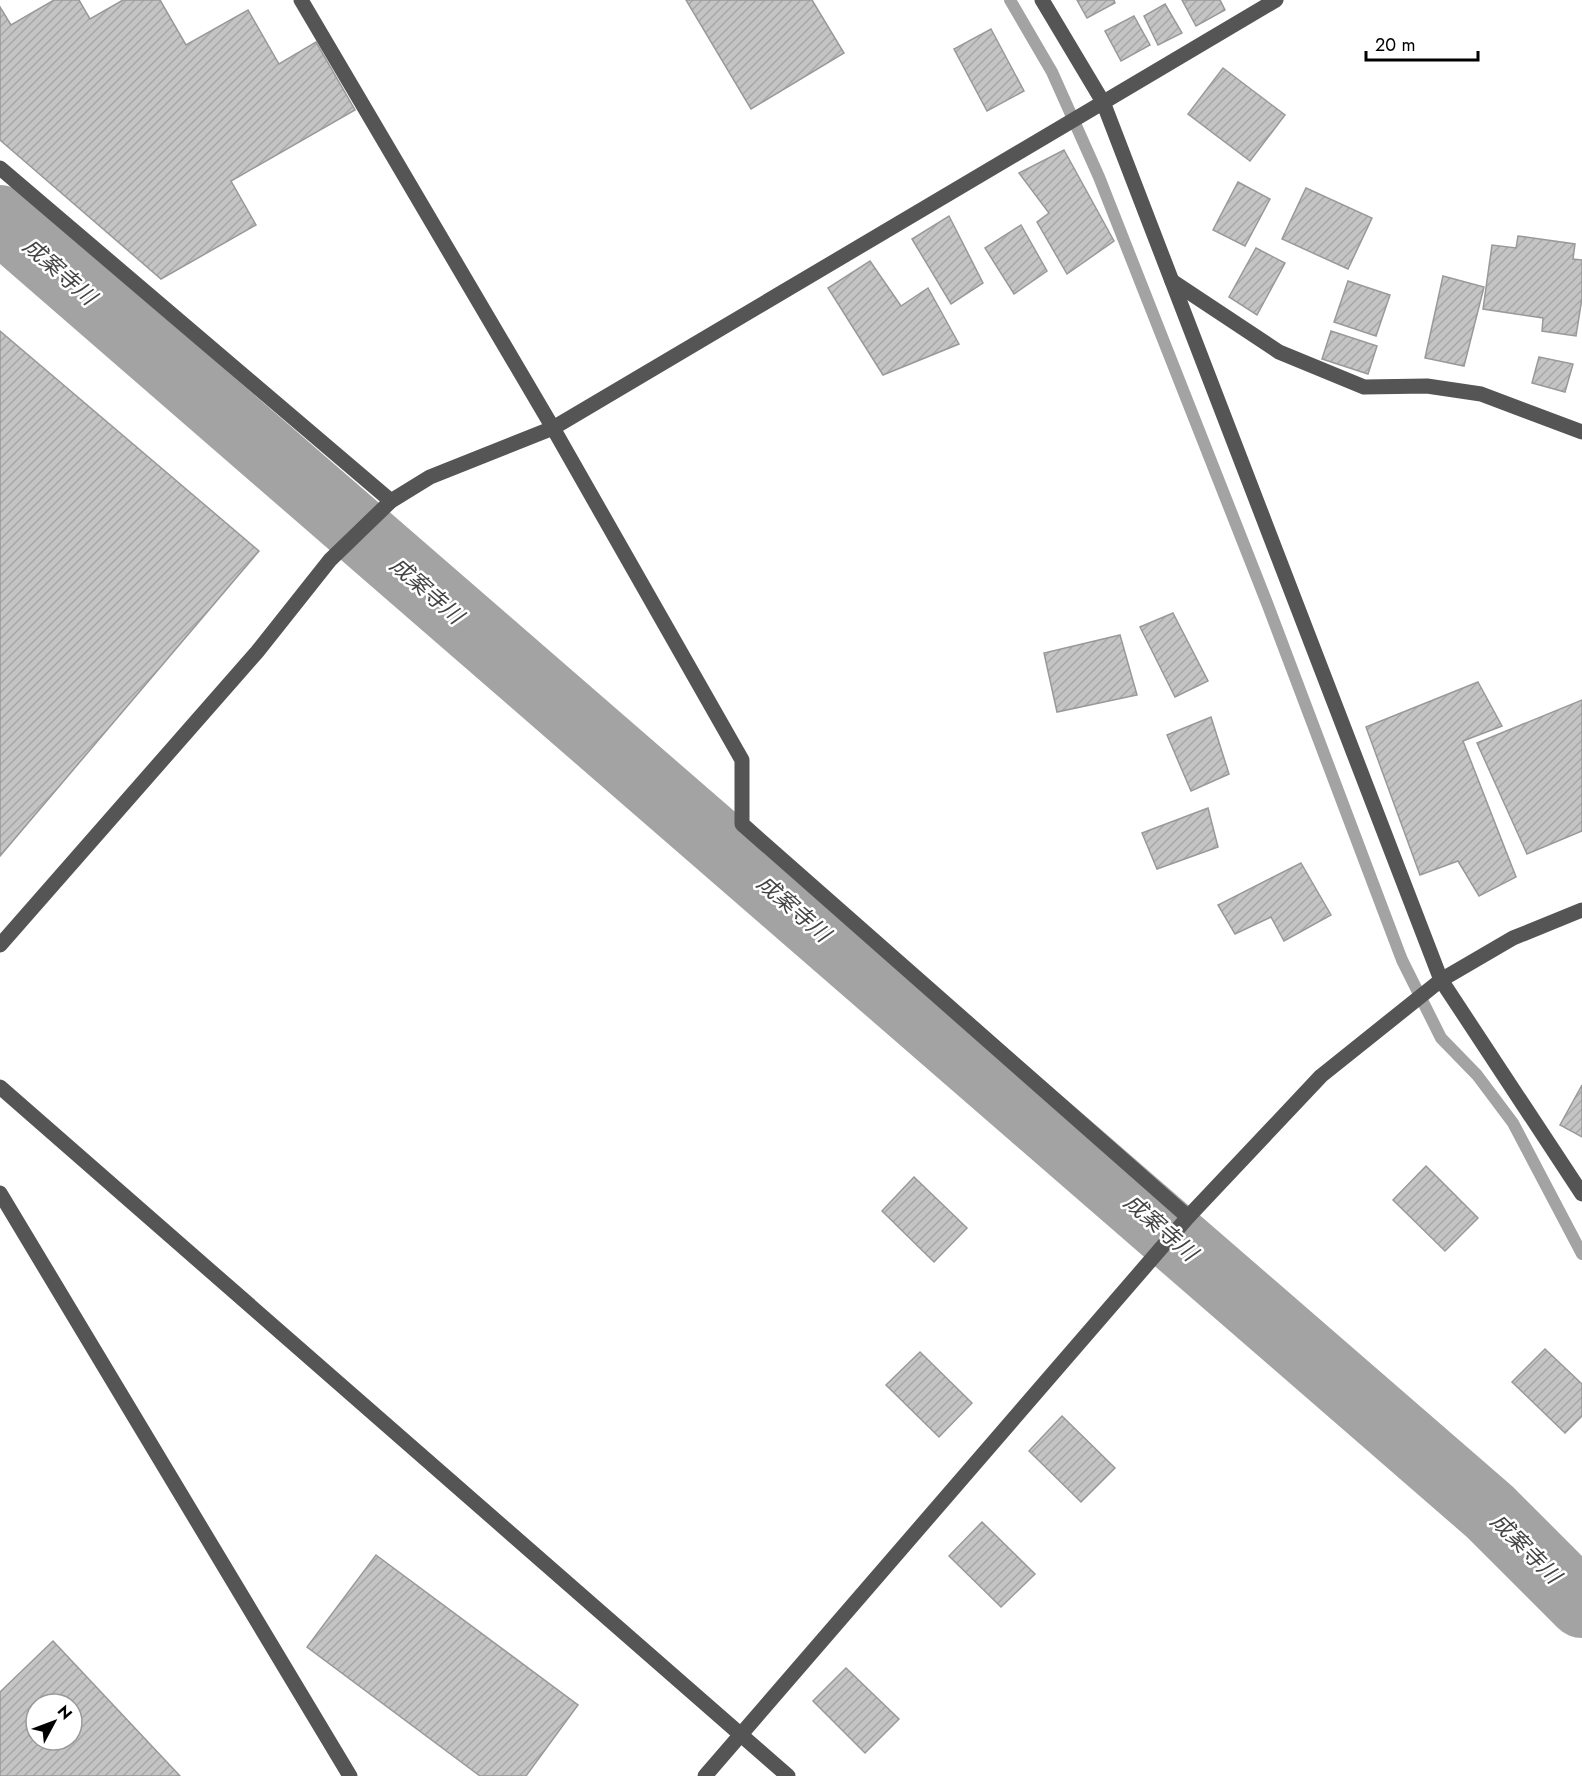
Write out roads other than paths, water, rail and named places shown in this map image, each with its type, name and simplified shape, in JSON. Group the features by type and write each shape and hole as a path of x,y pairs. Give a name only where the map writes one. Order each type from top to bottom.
{"street":[{"path":"301,0 553,428 742,760 742,824 1188,1217"},
{"path":"1042,0 1103,102 1441,980 1582,1194"},
{"path":"0,945 257,652 330,560 391,501 430,477 553,428 1275,0"},
{"path":"0,168 391,501"},
{"path":"1172,281 1279,352 1364,387 1427,386 1481,394 1582,432"},
{"path":"705,1776 1188,1217 1321,1076 1441,980 1513,938 1582,910"},
{"path":"0,1087 788,1776"},
{"path":"0,1192 350,1776"}],"waterway":[{"path":"1010,0 1052,72 1099,177 1267,603 1402,960 1441,1038 1477,1075 1513,1123 1582,1254"},
{"name":"成案寺川","path":"0,219 1490,1512 1582,1604"}]}
